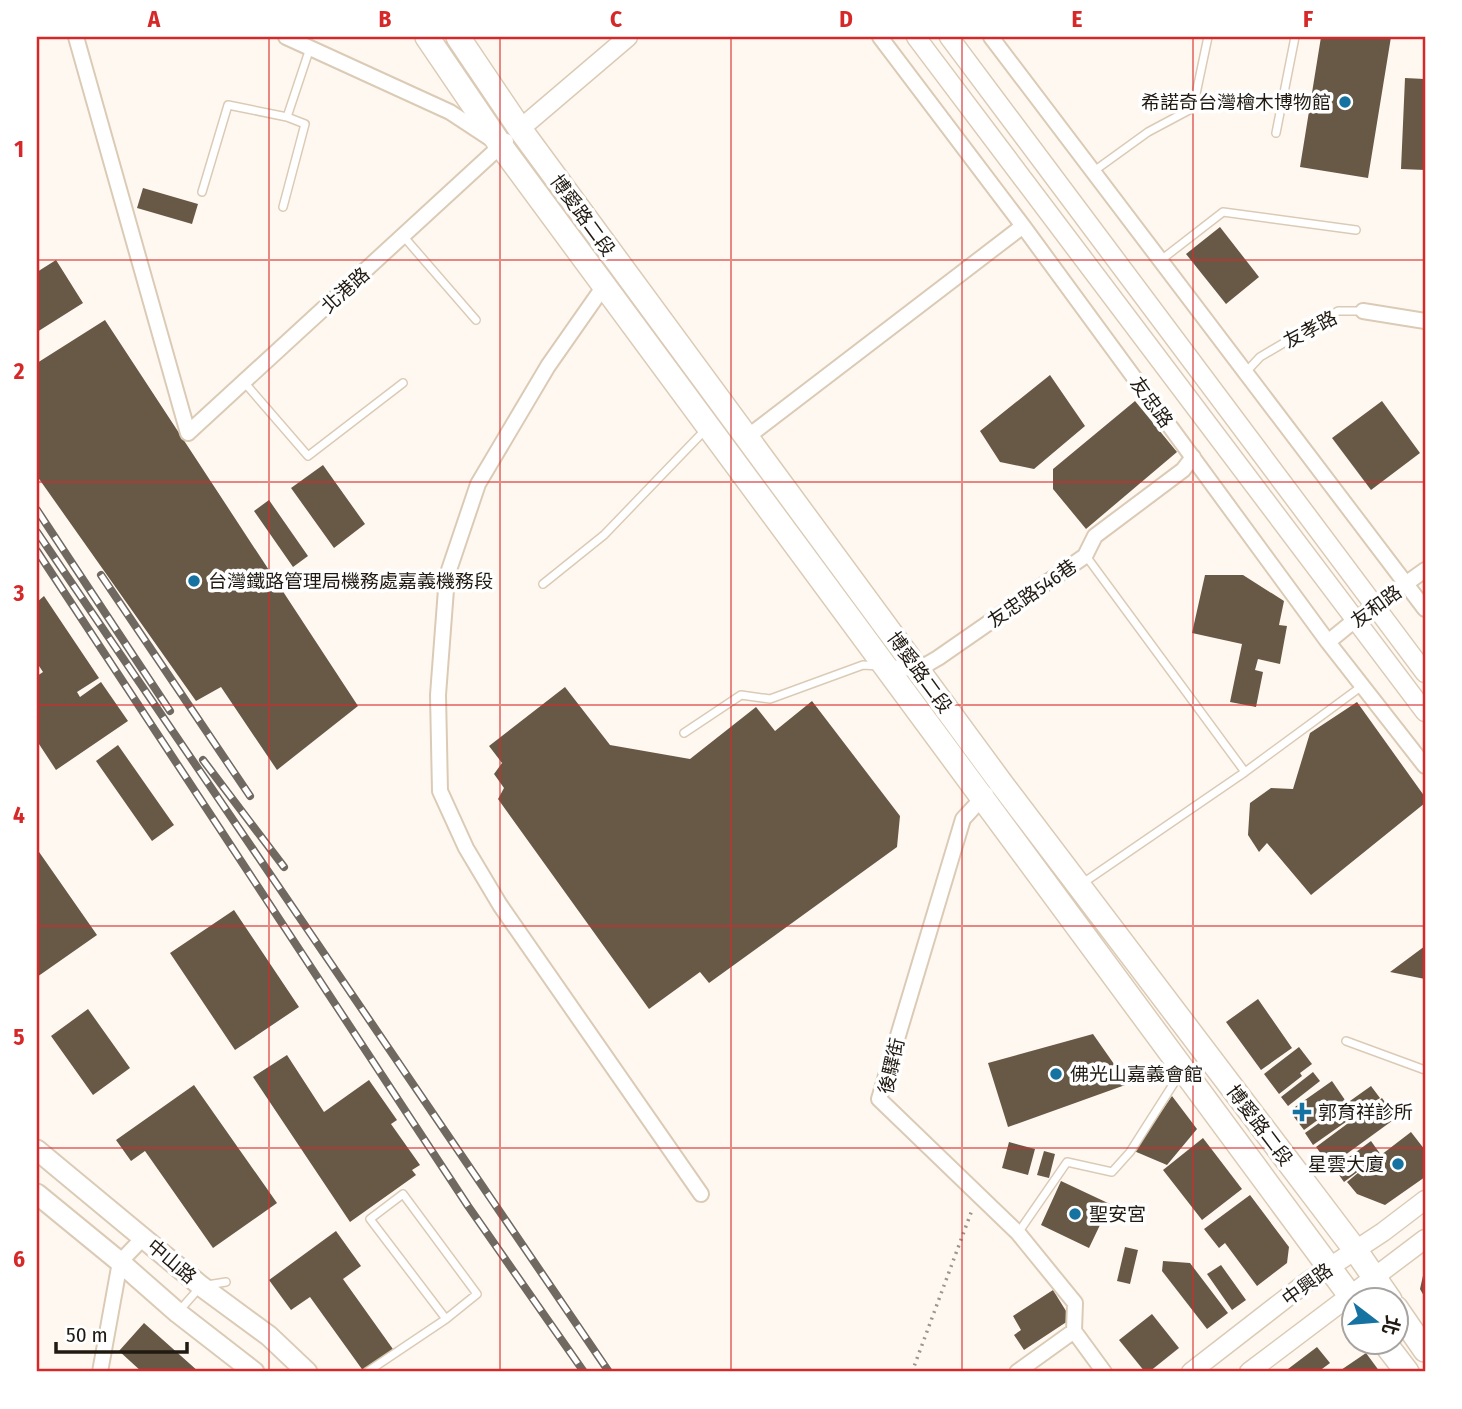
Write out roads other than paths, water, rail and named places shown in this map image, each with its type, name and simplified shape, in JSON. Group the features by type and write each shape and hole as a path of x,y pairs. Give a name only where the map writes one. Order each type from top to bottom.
{"main road":[{"name":"博愛路二段","path":"427,37 501,146 1342,1286"},
{"name":"博愛路二段","path":"458,37 520,129 1001,783 1381,1286"},
{"name":"中山路","path":"37,1150 201,1286 269,1336 307,1372"},
{"path":"37,1186 59,1169"},
{"name":"中山路","path":"37,1194 178,1313 254,1372"},
{"path":"1410,1329 1425,1350"},
{"path":"1395,1356 1407,1372"}],"street":[{"name":"北港路","path":"76,37 188,433 501,146 628,37"},
{"path":"286,37 450,112 501,146"},
{"name":"友忠路","path":"880,37 1023,226 1328,642 1425,766"},
{"name":"友忠路","path":"916,37 1425,712"},
{"path":"948,37 1425,673"},
{"path":"991,37 1425,610"},
{"path":"746,438 1023,226"},
{"path":"604,286 548,366 478,484 447,576 438,695 440,791 466,848 500,905 701,1194"},
{"name":"友孝路","path":"1363,311 1425,321"},
{"name":"友忠路546巷","path":"919,668 938,658 1085,556 1095,536 1183,470 1193,457"},
{"name":"友和路","path":"1328,642 1425,570"},
{"path":"884,667 919,668"},
{"name":"後驛街","path":"1001,783 981,798 963,819 879,1099 1018,1233 1075,1303 1074,1331"},
{"name":"中興路","path":"1192,1372 1328,1267 1356,1251 1425,1200"},
{"path":"100,1372 120,1262 144,1237"},
{"name":"中興路","path":"1365,1286 1425,1240"},
{"name":"中興路","path":"1249,1372 1340,1306"},
{"path":"1017,1372 1074,1331 1103,1372"}],"lane":[{"path":"1094,171 1148,132 1193,108 1208,37"},
{"path":"1276,133 1295,37"},
{"path":"287,117 310,48"},
{"path":"202,192 228,104 287,117 305,124 283,208"},
{"path":"1160,261 1223,212 1356,230"},
{"path":"404,237 476,320"},
{"name":"友孝路","path":"1245,372 1260,357 1338,312 1363,311"},
{"path":"244,382 308,456 403,383"},
{"path":"542,584 604,535 709,425"},
{"path":"1085,556 1245,772"},
{"path":"684,733 741,695 770,699 863,665 884,667"},
{"path":"1080,885 1245,772 1363,685"},
{"path":"1346,1041 1425,1070"},
{"path":"1018,1233 1067,1162 1112,1172 1130,1152 1183,1068"},
{"path":"367,1372 446,1319 478,1294 403,1194 370,1219 446,1319"},
{"path":"178,1313 201,1286 226,1282"}],"railway":[{"path":"37,510 170,711"},
{"path":"37,532 609,1372"},
{"path":"37,551 468,1206 584,1372"},
{"path":"101,575 250,796"},
{"path":"203,760 284,867"}],"place":[{"name":"希諾奇台灣檜木博物館","path":"1345,102"},
{"name":"台灣鐵路管理局機務處嘉義機務段","path":"194,581"},
{"name":"佛光山嘉義會館","path":"1056,1074"},
{"name":"郭育祥診所","path":"1302,1112"},
{"name":"星雲大廈","path":"1398,1164"},
{"name":"聖安宮","path":"1075,1214"}]}
